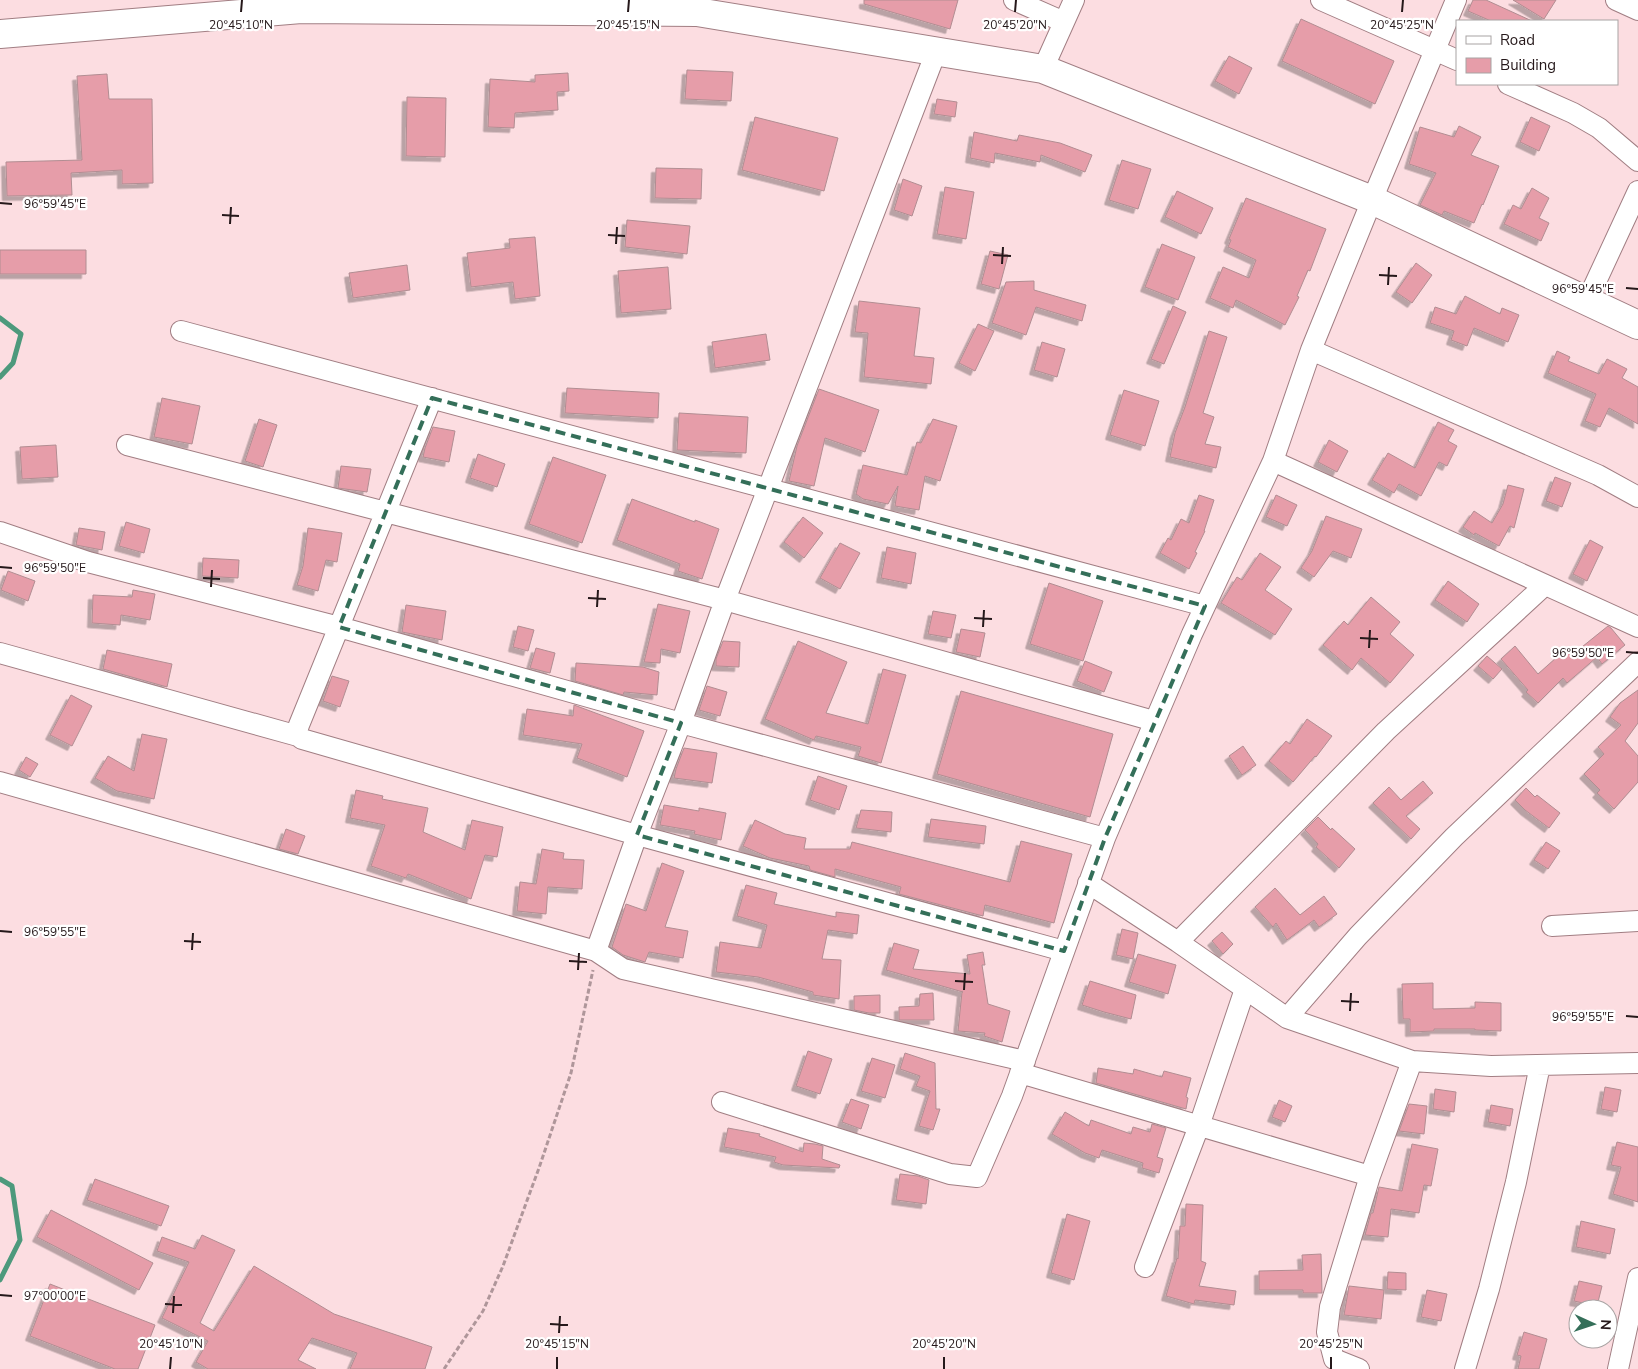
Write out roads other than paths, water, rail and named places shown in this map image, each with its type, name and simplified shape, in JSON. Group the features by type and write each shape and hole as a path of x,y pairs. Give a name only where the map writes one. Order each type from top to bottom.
{"main road":[{"path":"0,34 303,4 687,4 697,12 1043,69 1372,200 1638,325"}],"street":[{"path":"1014,0 1064,22"},
{"path":"1043,69 1074,0"},
{"path":"1321,0 1456,60"},
{"path":"722,1102 950,1174 977,1177 1012,1096 1105,838 1205,606 1273,461 1311,350 1456,0"},
{"path":"1616,0 1638,10"},
{"path":"596,951 637,835 681,723 725,600 936,52"},
{"path":"1510,85 1573,113 1599,128 1638,161"},
{"path":"1587,301 1638,191"},
{"path":"181,331 1205,606"},
{"path":"1311,350 1598,475 1638,498"},
{"path":"298,736 299,725 432,398"},
{"path":"127,445 725,600 1154,722"},
{"path":"1273,461 1638,627"},
{"path":"0,532 88,562 339,627 681,723 1105,838"},
{"path":"1178,942 1386,731 1544,585"},
{"path":"0,653 298,736 302,739 637,835 1064,951"},
{"path":"1287,1018 1358,936 1454,837 1638,662"},
{"path":"0,782 596,951 623,968 1022,1067 1199,1126 1370,1176"},
{"path":"1088,883 1178,942 1287,1018 1412,1061 1491,1066 1638,1063"},
{"path":"1552,926 1638,921"},
{"path":"1145,1267 1199,1126 1245,989"},
{"path":"1359,1369 1334,1359 1327,1332 1330,1307 1370,1176 1412,1061"},
{"path":"1465,1369 1489,1289 1516,1182 1540,1065"},
{"path":"1618,1369 1638,1278"}],"waterway":[{"path":"0,318 21,334 13,363 0,377"},
{"path":"0,1179 12,1186 20,1240 0,1280"}]}
